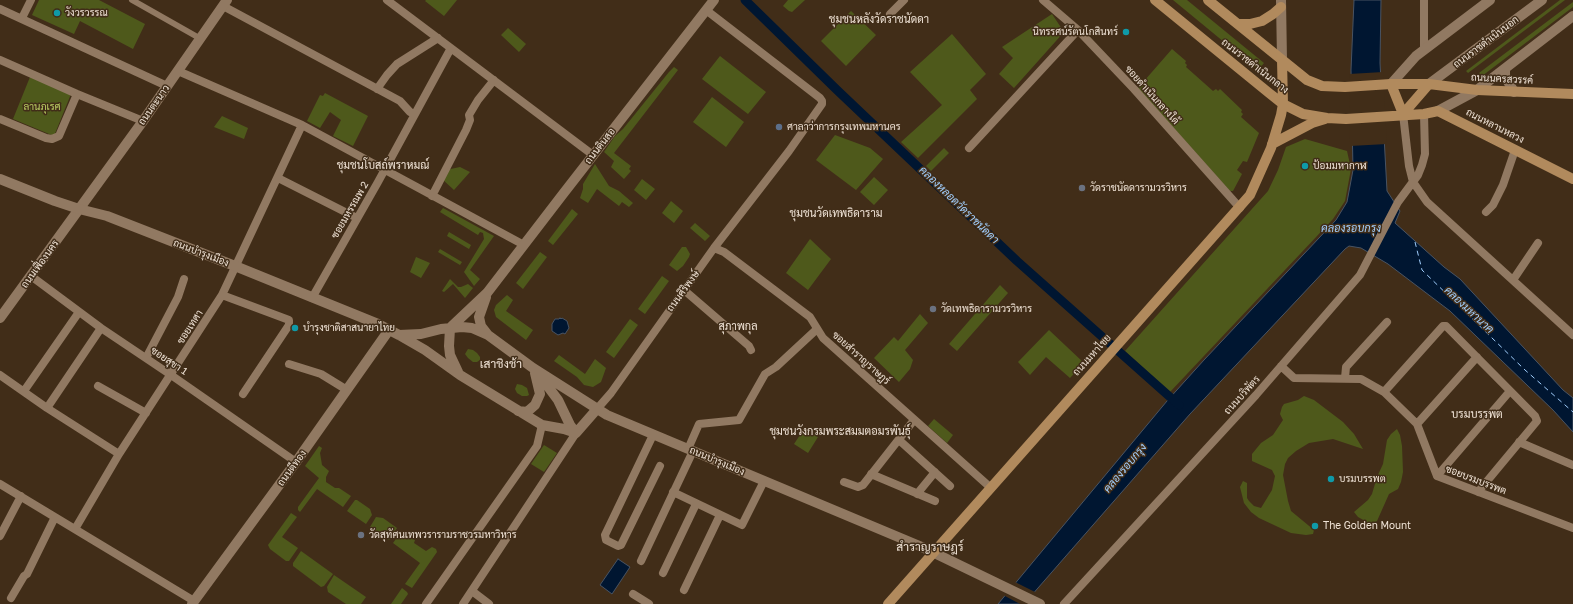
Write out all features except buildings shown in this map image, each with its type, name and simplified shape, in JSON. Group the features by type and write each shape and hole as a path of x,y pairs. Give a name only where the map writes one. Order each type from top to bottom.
{"main road":[{"name":"ถนนดินสอ","path":"450,328 463,318 487,293 714,0"},
{"name":"ถนนราชดำเนินกลาง","path":"1155,0 1283,104 1303,114 1327,118 1346,119 1387,117 1403,114"},
{"path":"1208,0 1307,80 1314,84 1322,86 1345,87 1389,84 1429,84"},
{"path":"1389,84 1416,56 1490,0"},
{"name":"ถนนราชดำเนินนอก","path":"1429,84 1542,0"},
{"name":"ถนนตะนาว","path":"79,209 143,121 225,3"},
{"path":"1238,24 1250,24 1262,21 1273,14 1281,4"},
{"path":"1281,4 1282,60"},
{"path":"1403,114 1424,114 1438,111 1477,90 1573,16"},
{"name":"ถนนมหาไชย","path":"888,604 935,553 1250,195 1258,180 1272,144 1283,104 1282,60"},
{"path":"1505,69 1505,76 1514,92"},
{"path":"1389,84 1403,114"},
{"path":"1403,114 1429,84"},
{"name":"ถนนนครสวรรค์","path":"1429,84 1477,90 1573,94"},
{"name":"ถนนหลานหลวง","path":"1438,111 1573,179"},
{"path":"1272,144 1312,123 1327,118"},
{"name":"ถนนบำรุงเมือง","path":"0,179 79,209 104,214 236,266 389,330 425,350 460,375 542,425 576,433"},
{"name":"ถนนเฟื่องนคร","path":"0,318 32,276 79,209"},
{"name":"ถนนดินสอ","path":"487,293 479,317 481,326 488,335"},
{"path":"450,328 450,355 460,375"},
{"name":"ถนนบำรุงเมือง","path":"400,335 421,334 450,328 472,328 488,335 533,368 609,416 935,553 1038,603"},
{"name":"ถนนตีทอง","path":"193,602 296,462 389,330"},
{"path":"518,411 527,412 535,405 540,394 533,368"},
{"path":"533,368 558,400 570,425 576,433"},
{"name":"ถนนศิริพงษ์","path":"576,433 597,408"}],"street":[{"path":"22,18 31,0"},
{"path":"132,0 201,39"},
{"path":"387,0 593,155"},
{"path":"890,14 904,0"},
{"name":"ซอยดำเนินกลางใต้","path":"1043,0 1078,30 1134,89 1240,208"},
{"path":"1424,0 1424,50"},
{"path":"225,3 400,101 410,112 415,114"},
{"path":"0,9 167,86"},
{"name":"ถนนศิริพงษ์","path":"597,408 611,393 714,248 789,151 822,104 822,101 706,10"},
{"path":"969,148 1078,30"},
{"path":"377,89 397,64 438,38"},
{"name":"ซอยมหรรณพ 2","path":"312,298 451,48"},
{"path":"0,60 143,121"},
{"path":"178,71 302,125 524,245"},
{"path":"432,196 466,130 470,120 469,115 478,100 494,80"},
{"path":"0,119 46,138 52,139 59,136 77,94"},
{"path":"1403,114 1409,166 1413,182 1427,202 1573,335"},
{"name":"ถนนบริพัตร","path":"1064,604 1156,505 1354,283 1366,264 1398,202 1418,175 1425,154 1424,114"},
{"name":"ซอยเทศา","path":"75,529 119,454 222,295 302,125"},
{"path":"1486,212 1493,205 1503,186 1515,150"},
{"path":"278,178 357,218"},
{"path":"1512,280 1538,243"},
{"name":"ซอยสำราญราษฎร์","path":"714,248 724,252 810,318 823,338 992,488"},
{"name":"ซอยสุขา 1","path":"32,276 101,328 296,462"},
{"path":"146,358 178,297 184,279"},
{"path":"684,290 749,346 751,350"},
{"path":"222,295 289,320 289,325 243,394"},
{"path":"24,391 79,312"},
{"path":"1345,378 1346,367 1387,322"},
{"path":"1384,392 1445,326 1536,416 1537,421 1478,492"},
{"path":"47,408 101,328"},
{"path":"641,561 691,450 699,424 738,420 765,374 776,367 817,329"},
{"path":"1417,424 1477,357"},
{"path":"289,364 321,374 347,390"},
{"name":"ซอยบรมบรรพต","path":"1281,366 1294,378 1361,379 1384,392 1417,424 1437,476 1573,528"},
{"path":"0,375 47,408 119,454"},
{"path":"98,386 146,412"},
{"path":"1437,476 1510,391"},
{"path":"844,482 861,487 914,420"},
{"path":"426,604 537,446 542,425"},
{"name":"ถนนศิริพงษ์","path":"463,604 576,433"},
{"path":"653,435 605,535 606,540 618,546 621,545 660,466"},
{"path":"899,440 950,486"},
{"path":"1519,442 1573,465"},
{"path":"917,494 935,472"},
{"path":"872,474 935,502"},
{"path":"673,492 742,525 764,482"},
{"path":"0,484 193,602"},
{"path":"0,536 21,496"},
{"path":"663,573 696,504"},
{"path":"684,590 720,515"},
{"path":"11,598 24,576 27,574 55,517"},
{"path":"472,591 489,604"},
{"path":"633,594 649,604"}],"green space":[{"path":"39,0 99,0 145,24 133,49 80,21 74,34 32,15"},
{"path":"457,0 444,16 425,1"},
{"path":"788,0 805,0 792,12 783,6"},
{"path":"1173,0 1187,0 1264,63 1258,70"},
{"path":"1560,0 1565,0 1468,73 1466,71"},
{"path":"1573,2 1573,7 1482,76 1479,73"},
{"path":"851,11 876,35 846,66 821,41"},
{"path":"1052,14 1064,32 1014,88 999,74 1013,58 1002,47"},
{"path":"508,28 526,44 519,52 501,35"},
{"path":"952,34 986,74 970,90 977,99 918,158 901,142 942,105 910,72"},
{"path":"1172,49 1186,61 1186,67 1213,91 1216,89 1218,91 1220,89 1242,110 1241,112 1243,114 1241,117 1259,133 1247,162 1243,161 1237,170 1242,174 1233,191 1230,191 1138,88"},
{"path":"720,56 766,92 748,114 702,79"},
{"path":"674,67 678,70 614,153 631,166 629,169 631,171 624,179 611,167 614,161 604,152 615,136 623,129"},
{"name":"ลานภุเรศ","path":"30,77 71,94 54,136 13,119"},
{"path":"325,93 368,116 353,146 333,136 341,120 330,112 320,128 307,121 320,95 323,96"},
{"path":"712,97 744,122 726,147 693,122"},
{"path":"222,116 248,128 244,139 214,127"},
{"path":"835,135 870,148 883,159 856,190 816,160"},
{"path":"1305,139 1347,151 1351,169 1345,201 1333,219 1170,392 1125,351 1268,191 1278,170 1286,147"},
{"path":"944,148 949,153 931,171 926,166"},
{"path":"595,164 609,186 619,191 633,203 629,207 622,202 619,206 597,189 588,203 580,198 583,184"},
{"path":"460,167 470,172 454,190 442,179 446,170"},
{"path":"874,177 888,190 874,205 860,192"},
{"path":"642,179 655,189 646,200 634,190"},
{"path":"671,201 683,211 674,223 662,213"},
{"path":"443,208 494,236 470,270 480,279 474,286 464,272 484,239 483,233 480,232 478,235 440,212"},
{"path":"572,209 578,214 553,245 548,241"},
{"path":"695,223 710,236 705,241 690,228"},
{"path":"449,232 471,245 469,249 447,236"},
{"path":"810,239 831,259 808,290 786,273"},
{"path":"682,247 686,247 690,254 683,266 677,271 669,265"},
{"path":"440,249 462,262 460,265 438,252"},
{"path":"540,252 547,257 523,289 516,283"},
{"path":"416,257 430,263 421,278 410,272"},
{"path":"662,276 669,281 645,314 638,309"},
{"path":"450,279 458,287 468,284 473,288 465,298 453,284 444,292 442,291"},
{"path":"1000,285 1008,293 957,351 949,344"},
{"path":"507,295 513,300 506,311 533,330 526,340 496,317 494,310 496,305"},
{"path":"920,314 928,323 905,350 913,360 910,369 899,382 874,358 894,337 898,341"},
{"path":"630,319 638,325 614,358 606,352"},
{"path":"1049,330 1084,363 1070,378 1046,357 1030,375 1018,362"},
{"path":"468,349 477,353 480,360 473,362 468,358 465,354"},
{"path":"559,355 585,374 595,359 606,368 601,382 593,387 584,385 577,377 554,361"},
{"path":"517,384 527,388 529,395 522,396 517,393 515,389"},
{"path":"1304,396 1314,400 1343,422 1354,434 1363,449 1333,439 1309,443 1288,458 1283,475 1288,501 1291,511 1314,530 1313,534 1306,535 1291,533 1259,518 1251,512 1244,503 1240,487 1243,481 1247,483 1247,498 1254,506 1261,508 1272,490 1275,476 1272,470 1252,461 1252,454 1261,443 1273,435 1283,420 1280,414 1284,404 1298,400"},
{"path":"934,419 953,435 947,443 928,426"},
{"path":"804,429 818,437 808,453 794,444"},
{"path":"1397,429 1402,446 1403,472 1401,482 1398,489 1389,494 1377,521 1374,523 1367,522 1358,517 1354,512 1368,500 1372,494 1383,464 1387,440"},
{"path":"544,445 557,453 544,472 531,464"},
{"path":"319,446 322,448 320,453 322,465 329,471 326,477 326,482 351,496 343,507 317,489 300,512 298,507 319,478 305,466"},
{"path":"355,500 370,509 372,515 366,524 347,511"},
{"path":"291,513 297,517 282,537 298,548 289,561 286,561 270,549 268,545"},
{"path":"376,517 383,518 397,528 389,540 370,527"},
{"path":"401,532 415,540 414,543 426,551 432,547 436,549 437,552 412,588 405,584 420,563 393,543"},
{"path":"301,551 333,574 324,586 321,587 293,566 293,563"},
{"path":"334,575 366,597 361,604 346,604 328,592 327,587"},
{"path":"402,588 408,594 401,604 391,604"}],"water":[{"path":"1354,0 1381,0 1380,63 1387,191 1400,211 1395,223 1444,267 1460,279 1563,390 1573,398 1573,432 1553,410 1450,311 1388,264 1361,248 1349,246 1190,414 1024,604 998,604 1167,401 1336,220 1347,202 1353,170 1351,70"},
{"path":"560,318 567,321 569,328 565,334 563,333 558,335 552,331 552,324 555,319"},
{"path":"618,559 630,567 612,594 600,585"}],"pier":[{"path":"1383,72 1387,144 1350,146 1349,74"},
{"path":"1015,582 1037,593 1027,604 1020,604 1003,595"}],"waterway":[{"name":"คลองหลอดวัดราชนัดดา","path":"745,0 837,90 1017,261 1179,405"}],"ferry route":[{"path":"1415,242 1422,270 1525,370 1573,412"}],"place":[{"name":"วังวรวรรณ","path":"57,13"},
{"name":"นิทรรศน์รัตนโกสินทร์","path":"1126,32"},
{"name":"ศาลาว่าการกรุงเทพมหานคร","path":"779,127"},
{"name":"ป้อมมหากาฬ","path":"1305,166"},
{"name":"วัดราชนัดดารามวรวิหาร","path":"1082,188"},
{"name":"วัดเทพธิดารามวรวิหาร","path":"933,309"},
{"name":"บำรุงชาติสาสนายาไทย","path":"295,328"},
{"name":"บรมบรรพต","path":"1331,479"},
{"name":"The Golden Mount","path":"1315,526"},
{"name":"วัดสุทัศนเทพวรารามราชวรมหาวิหาร","path":"361,535"}],"district":[{"name":"ชุมชนหลังวัดราชนัดดา","path":"879,20"},
{"name":"ชุมชนโบสถ์พราหมณ์","path":"383,166"},
{"name":"ชุมชนวัดเทพธิดาราม","path":"836,214"},
{"name":"สุภาพกุล","path":"738,327"},
{"name":"เสาชิงช้า","path":"501,364"},
{"name":"บรมบรรพต","path":"1477,415"},
{"name":"ชุมชนวังกรมพระสมมตอมรพันธุ์","path":"840,432"},
{"name":"สำราญราษฎร์","path":"930,547"}],"water label":[{"name":"คลองรอบกรุง","path":"1351,229"},
{"name":"คลองมหานาค","path":"1469,310"},
{"name":"คลองรอบกรุง","path":"1125,468"}]}
